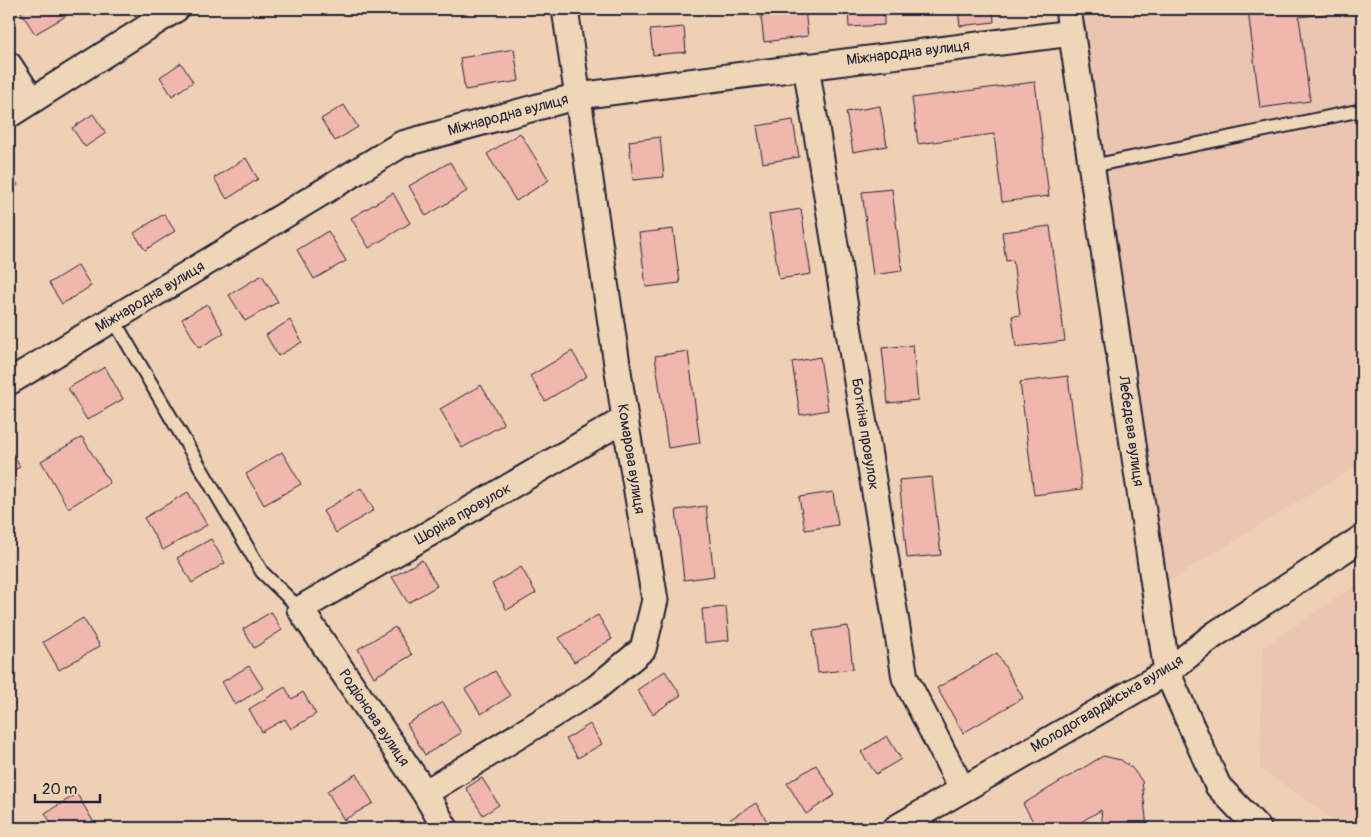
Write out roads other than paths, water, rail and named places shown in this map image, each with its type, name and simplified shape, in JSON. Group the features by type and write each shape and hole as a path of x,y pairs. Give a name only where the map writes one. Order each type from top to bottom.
{"street":[{"path":"9,115 176,9"},
{"name":"Комарова вулиця","path":"425,794 596,688 643,648 655,600 625,420 565,9"},
{"name":"Лебедєва вулиця","path":"1068,9 1167,672 1218,786 1258,828"},
{"name":"Міжнародна вулиця","path":"9,382 402,144 578,96 1072,33"},
{"path":"9,65 32,100"},
{"name":"Боткіна провулок","path":"806,66 904,678 962,789"},
{"name":"Шоріна провулок","path":"300,609 625,420"},
{"name":"Молодогвардійська вулиця","path":"896,828 1167,672 1214,635 1362,538"},
{"name":"Родіонова вулиця","path":"300,609 425,794 445,828"}],"lane":[{"path":"1092,166 1362,110"},
{"path":"113,319 262,572 300,609"}]}
